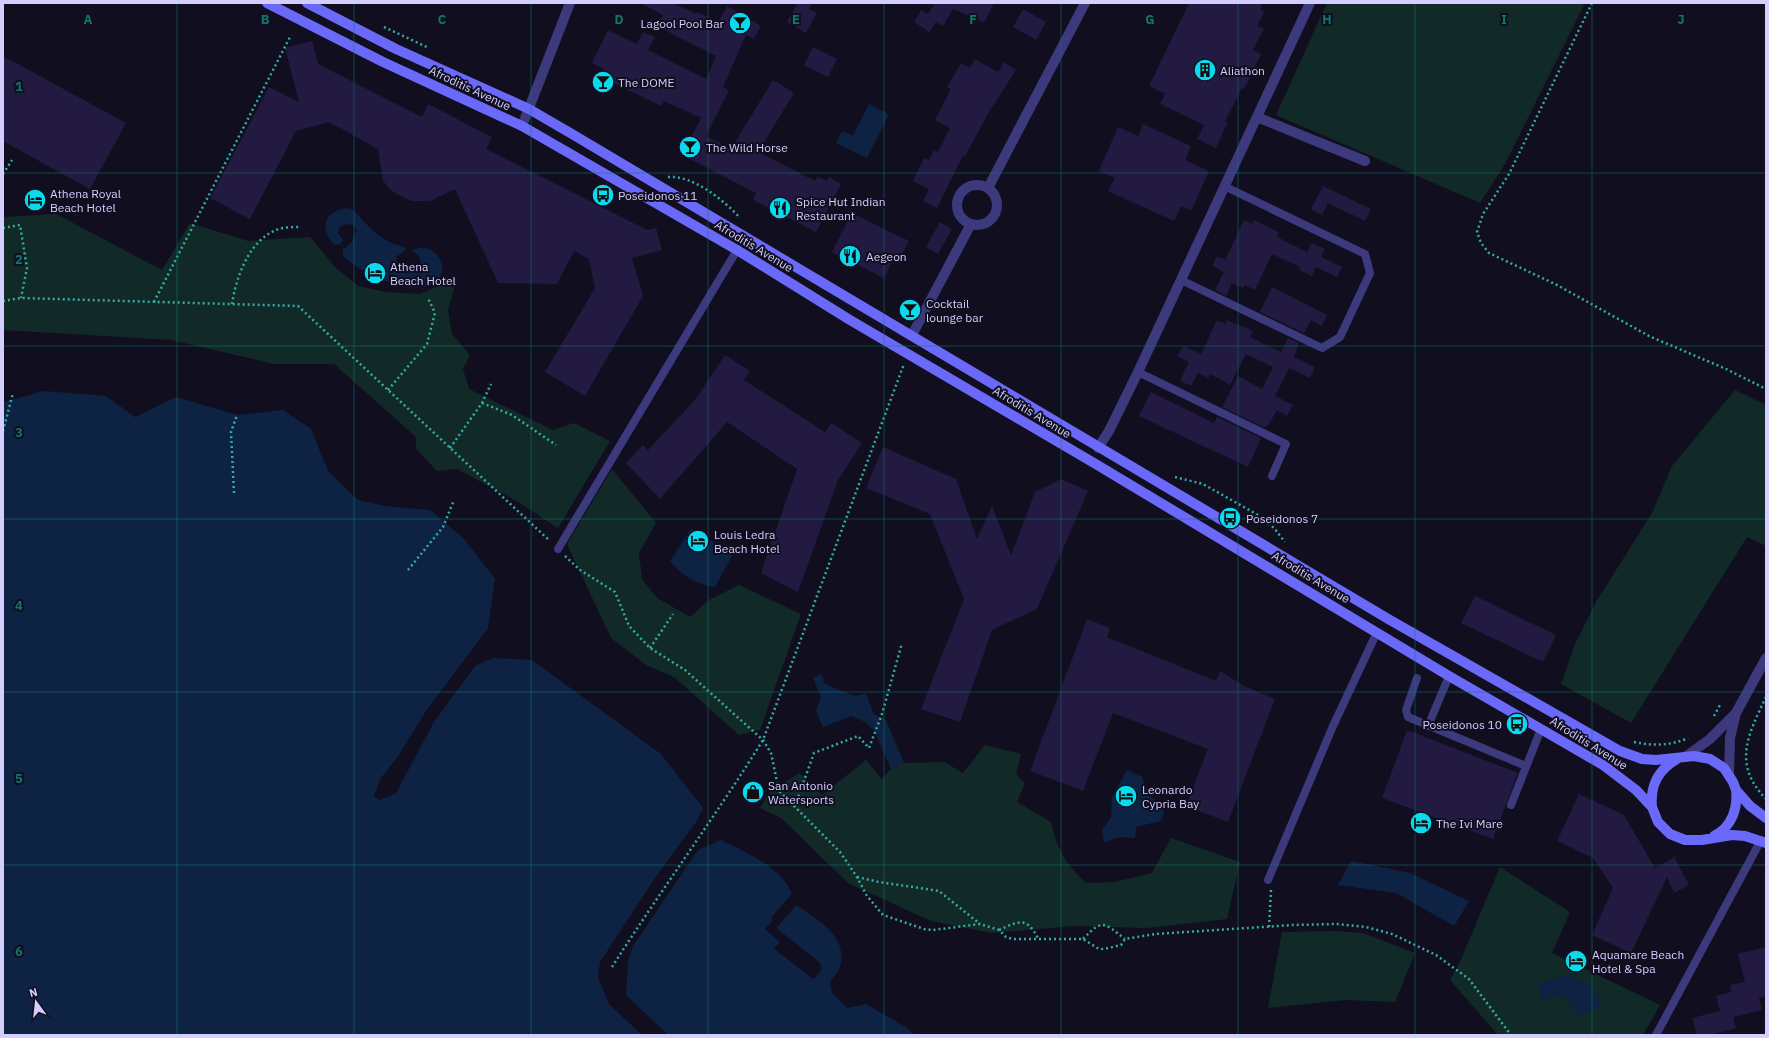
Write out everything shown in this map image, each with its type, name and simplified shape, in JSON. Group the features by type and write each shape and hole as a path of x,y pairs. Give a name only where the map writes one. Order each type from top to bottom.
{"main road":[{"name":"Afroditis Avenue","path":"267,3 383,62 522,126 737,250 850,320 1615,773 1636,790 1652,806 1661,825 1677,838 1693,841 1739,836 1764,842"},
{"name":"Afroditis Avenue","path":"307,3 396,49 529,109 912,334 1098,448 1390,620 1620,751 1642,759 1702,757 1710,759 1724,768 1736,790 1750,806 1766,818"},
{"path":"1652,806 1652,790 1658,775 1664,768 1681,758"},
{"path":"1710,838 1717,834 1729,822 1736,807 1736,790"}],"street":[{"path":"522,126 570,3"},
{"path":"988,188 1085,3"},
{"path":"1098,448 1109,431 1138,372 1310,3"},
{"path":"1257,116 1365,161"},
{"path":"972,185 984,186 988,188 996,199 996,210 989,220 984,223 971,224 962,218 959,213 957,202 958,196 967,187 972,185"},
{"path":"912,334 971,224"},
{"path":"1729,775 1730,738 1736,713 1766,658"},
{"path":"1681,758 1710,739 1736,713"}],"lane":[{"path":"1181,280 1322,348 1340,337 1370,273 1365,254 1224,186"},
{"path":"558,548 737,250"},
{"path":"1138,372 1286,444 1272,476"},
{"path":"1268,880 1333,726 1377,632"},
{"path":"1428,726 1450,676"},
{"path":"1417,678 1406,714 1408,717 1526,766"},
{"path":"1511,805 1541,729"},
{"path":"1656,1035 1764,842"}],"path":[{"path":"1592,3 1509,174 1483,214 1477,232 1481,243 1489,253 1557,285 1649,336 1726,368 1766,388"},
{"path":"154,302 290,35"},
{"path":"3,174 12,160"},
{"path":"662,177 680,177 708,191 724,202 743,222"},
{"path":"3,228 20,225 27,268 21,298"},
{"path":"232,304 237,280 254,247 262,237 277,229 301,227"},
{"path":"3,301 21,298 298,306 580,570 615,592 629,626 650,648 685,670 763,740 771,753 780,791 840,852 857,877 867,896 883,915 924,929 933,930 980,924"},
{"path":"388,390 427,344 435,313 428,298"},
{"path":"612,966 662,889 731,791 763,740 908,353"},
{"path":"450,448 482,403 491,384"},
{"path":"3,431 13,393"},
{"path":"482,403 512,415 556,445"},
{"path":"234,493 231,432 237,415"},
{"path":"1171,476 1203,484 1258,515 1274,528 1289,546"},
{"path":"408,570 443,527 454,500"},
{"path":"650,648 673,614"},
{"path":"795,806 814,753 858,736 869,748 882,714 902,643"},
{"path":"1766,697 1748,738 1745,759 1752,782 1766,799"},
{"path":"1712,719 1720,705"},
{"path":"1632,741 1644,744 1666,744 1691,737"},
{"path":"857,877 879,882 940,891 980,924 999,930 1006,937 1012,939 1038,938 1083,940 1099,949 1121,945 1125,939 1155,934 1234,927 1337,924 1366,927 1392,934 1436,955 1469,979 1511,1035"},
{"path":"1268,880 1271,896 1269,927"},
{"path":"999,930 1012,924 1026,922 1031,925 1038,938"},
{"path":"1083,940 1097,927 1103,924 1125,939"}],"green space":[{"path":"1327,3 1585,3 1505,164 1480,203 1276,115"},
{"path":"56,214 162,270 190,223 248,241 310,237 335,267 358,286 386,292 420,294 447,282 454,289 448,310 452,334 470,355 463,369 469,389 553,430 574,423 610,441 558,528 520,503 457,469 437,471 416,449 416,437 334,364 274,364 171,340 3,330 3,217"},
{"path":"1735,390 1766,405 1766,546 1747,537 1631,723 1561,684 1575,644 1596,602 1652,513 1672,466"},
{"path":"612,469 656,523 639,553 642,579 657,598 690,617 709,600 739,585 801,614 760,730 739,735 674,677 646,665 611,638 567,544"},
{"path":"985,745 1021,754 1016,774 1025,783 1017,802 1051,822 1056,841 1063,856 1086,883 1115,882 1152,873 1171,838 1240,862 1227,919 1146,928 1074,926 992,933 931,921 848,883 781,818 760,808 771,790 800,773 822,795 866,760 882,779 891,769 904,763 944,762 963,773"},
{"path":"1500,867 1570,912 1552,953 1660,1005 1643,1035 1498,1035 1450,980 1459,964"},
{"path":"1336,931 1363,933 1415,953 1395,1002 1346,1000 1268,1008 1282,932"}],"water":[{"path":"869,104 889,114 867,158 836,143 842,131 853,136"},
{"path":"344,208 352,209 380,237 404,247 406,250 396,257 398,265 407,271 416,269 421,264 420,258 413,250 421,248 428,249 435,253 442,264 440,277 434,283 424,287 399,285 373,276 351,262 343,256 343,250 353,241 352,238 357,230 353,225 346,224 340,227 338,233 343,240 340,244 335,245 327,234 325,228 331,214"},
{"path":"44,391 106,396 135,417 176,397 237,415 283,410 311,429 328,471 358,500 385,506 430,510 464,539 495,579 488,628 426,711 396,759 380,779 374,796 380,800 396,793 434,722 475,666 493,658 532,660 661,754 703,808 696,822 655,878 600,962 598,977 609,1004 642,1035 3,1035 3,402"},
{"path":"691,529 733,554 715,587 702,584 690,578 679,571 670,561"},
{"path":"821,674 825,684 855,696 866,694 874,714 886,720 904,763 891,769 874,730 865,722 851,716 823,727 816,711 821,697 813,678"},
{"path":"1127,770 1142,777 1149,797 1161,802 1164,814 1160,821 1136,827 1135,838 1119,837 1104,843 1102,830 1111,817 1112,797"},
{"path":"721,840 762,861 780,876 787,884 792,894 771,918 773,920 765,929 780,942 775,949 813,979 821,969 820,963 776,928 796,905 821,922 835,937 840,946 842,956 840,966 830,982 832,993 847,1008 866,1004 907,1028 915,1035 668,1035 626,995 628,961 633,946 698,850"},
{"path":"1351,861 1410,873 1469,901 1454,926 1396,893 1338,885"},
{"path":"1564,975 1593,985 1601,1006 1577,1016 1568,1000 1559,994 1543,1000 1537,985"}],"pier":[{"path":"792,894 792,896 773,918 775,921 768,929 782,941 777,949 813,976 819,968 818,964 774,928 796,903 796,905 776,928 820,963 822,969 814,979 774,949 780,942 765,929 773,921 771,918"}],"building":[{"path":"640,3 673,3 718,22 727,6 761,26 754,39 746,35 723,87 729,90 706,136 731,149 773,80 794,93 758,152 815,181 818,177 827,181 829,177 841,184 816,232 753,200 756,193 682,155 701,118 664,101 661,106 601,77 604,69 592,63 608,30 637,44 643,32 655,37 648,50 706,79 716,56 657,26 663,15"},
{"path":"798,3 812,3 809,9 817,13 806,33 787,22"},
{"path":"935,3 994,3 984,23 953,9 943,26 936,22 929,32 914,22 921,10 928,14"},
{"name":"Aliathon","path":"1189,3 1261,3 1261,10 1264,12 1257,26 1264,29 1253,50 1261,54 1244,89 1242,88 1225,121 1228,122 1216,148 1197,139 1204,125 1160,104 1165,94 1149,86"},
{"path":"1023,9 1046,22 1036,40 1013,27"},
{"path":"312,41 318,64 422,117 428,104 492,137 486,149 647,230 656,228 662,250 632,258 643,296 585,396 545,372 595,288 589,259 574,251 557,284 498,283 455,189 430,201 411,201 393,192 383,181 378,149 329,122 296,131 250,219 210,198 269,87 299,102 285,48"},
{"path":"813,47 837,59 828,77 804,65"},
{"path":"3,56 126,123 90,189 3,141"},
{"path":"975,59 998,72 1004,62 1016,70 989,112 965,156 963,155 937,208 923,201 929,189 913,181 924,158 929,160 934,150 938,152 950,128 935,120 951,89 947,87 961,63 970,68"},
{"path":"1143,124 1191,146 1185,160 1209,171 1191,211 1181,206 1174,221 1108,191 1115,178 1099,171 1118,127 1138,136"},
{"path":"1323,186 1371,209 1365,221 1328,203 1322,215 1311,209"},
{"path":"852,213 909,241 901,256 896,254 884,278 832,252"},
{"path":"1244,220 1252,224 1254,220 1279,232 1277,237 1307,252 1312,243 1325,249 1321,257 1342,267 1337,277 1316,267 1312,276 1299,270 1300,267 1272,254 1255,290 1245,285 1243,288 1232,283 1226,296 1215,290 1224,272 1212,266 1217,256 1225,260"},
{"path":"940,222 952,229 938,254 926,247"},
{"path":"1272,287 1327,315 1322,326 1311,320 1304,333 1260,312"},
{"path":"1217,320 1225,324 1227,320 1253,331 1250,337 1281,352 1288,338 1299,343 1294,357 1315,367 1310,378 1289,368 1275,396 1293,405 1287,416 1277,410 1268,426 1266,425 1265,428 1222,407 1238,376 1262,389 1273,367 1246,354 1230,385 1210,374 1208,378 1198,373 1191,386 1180,381 1189,362 1177,356 1183,346 1201,354"},
{"path":"725,355 750,371 744,380 825,432 831,423 862,443 838,480 798,592 761,573 797,469 727,422 660,499 626,463 643,445 648,450 695,400"},
{"path":"1151,392 1214,423 1217,417 1261,438 1248,467 1139,416"},
{"path":"883,447 956,479 977,539 992,506 1011,555 1035,492 1061,479 1088,491 1037,609 992,630 960,722 921,709 964,599 930,514 866,488"},
{"path":"1475,596 1556,635 1543,662 1461,623"},
{"path":"1087,619 1110,628 1107,637 1216,681 1220,671 1244,686 1275,699 1228,822 1186,806 1208,749 1113,713 1083,791 1030,771"},
{"path":"1407,730 1518,773 1493,839 1382,798"},
{"name":"San Antonio Watersports","path":"752,783 763,791 754,802 744,793"},
{"path":"1579,794 1624,815 1655,868 1676,856 1675,858 1689,885 1674,893 1667,877 1631,953 1592,935 1613,888 1593,858 1557,841"},
{"path":"1766,947 1766,996 1759,998 1762,1010 1733,1017 1736,1028 1709,1035 1697,1035 1692,1018 1720,1011 1716,996 1731,992 1730,985 1745,982 1738,954"}],"place":[{"name":"Lagool Pool Bar","path":"740,23"},
{"name":"Aliathon","path":"1205,70"},
{"name":"The DOME","path":"603,82"},
{"name":"The Wild Horse","path":"690,147"},
{"name":"Poseidonos 11","path":"603,195"},
{"name":"Athena Royal Beach Hotel","path":"35,200"},
{"name":"Spice Hut Indian Restaurant","path":"780,208"},
{"name":"Aegeon","path":"850,256"},
{"name":"Athena Beach Hotel","path":"375,273"},
{"name":"Cocktail lounge bar","path":"910,310"},
{"name":"Poseidonos 7","path":"1230,518"},
{"name":"Louis Ledra Beach Hotel","path":"698,541"},
{"name":"Poseidonos 10","path":"1517,724"},
{"name":"San Antonio Watersports","path":"753,792"},
{"name":"Leonardo Cypria Bay","path":"1126,796"},
{"name":"The Ivi Mare","path":"1421,823"},
{"name":"Aquamare Beach Hotel & Spa","path":"1576,961"}]}
